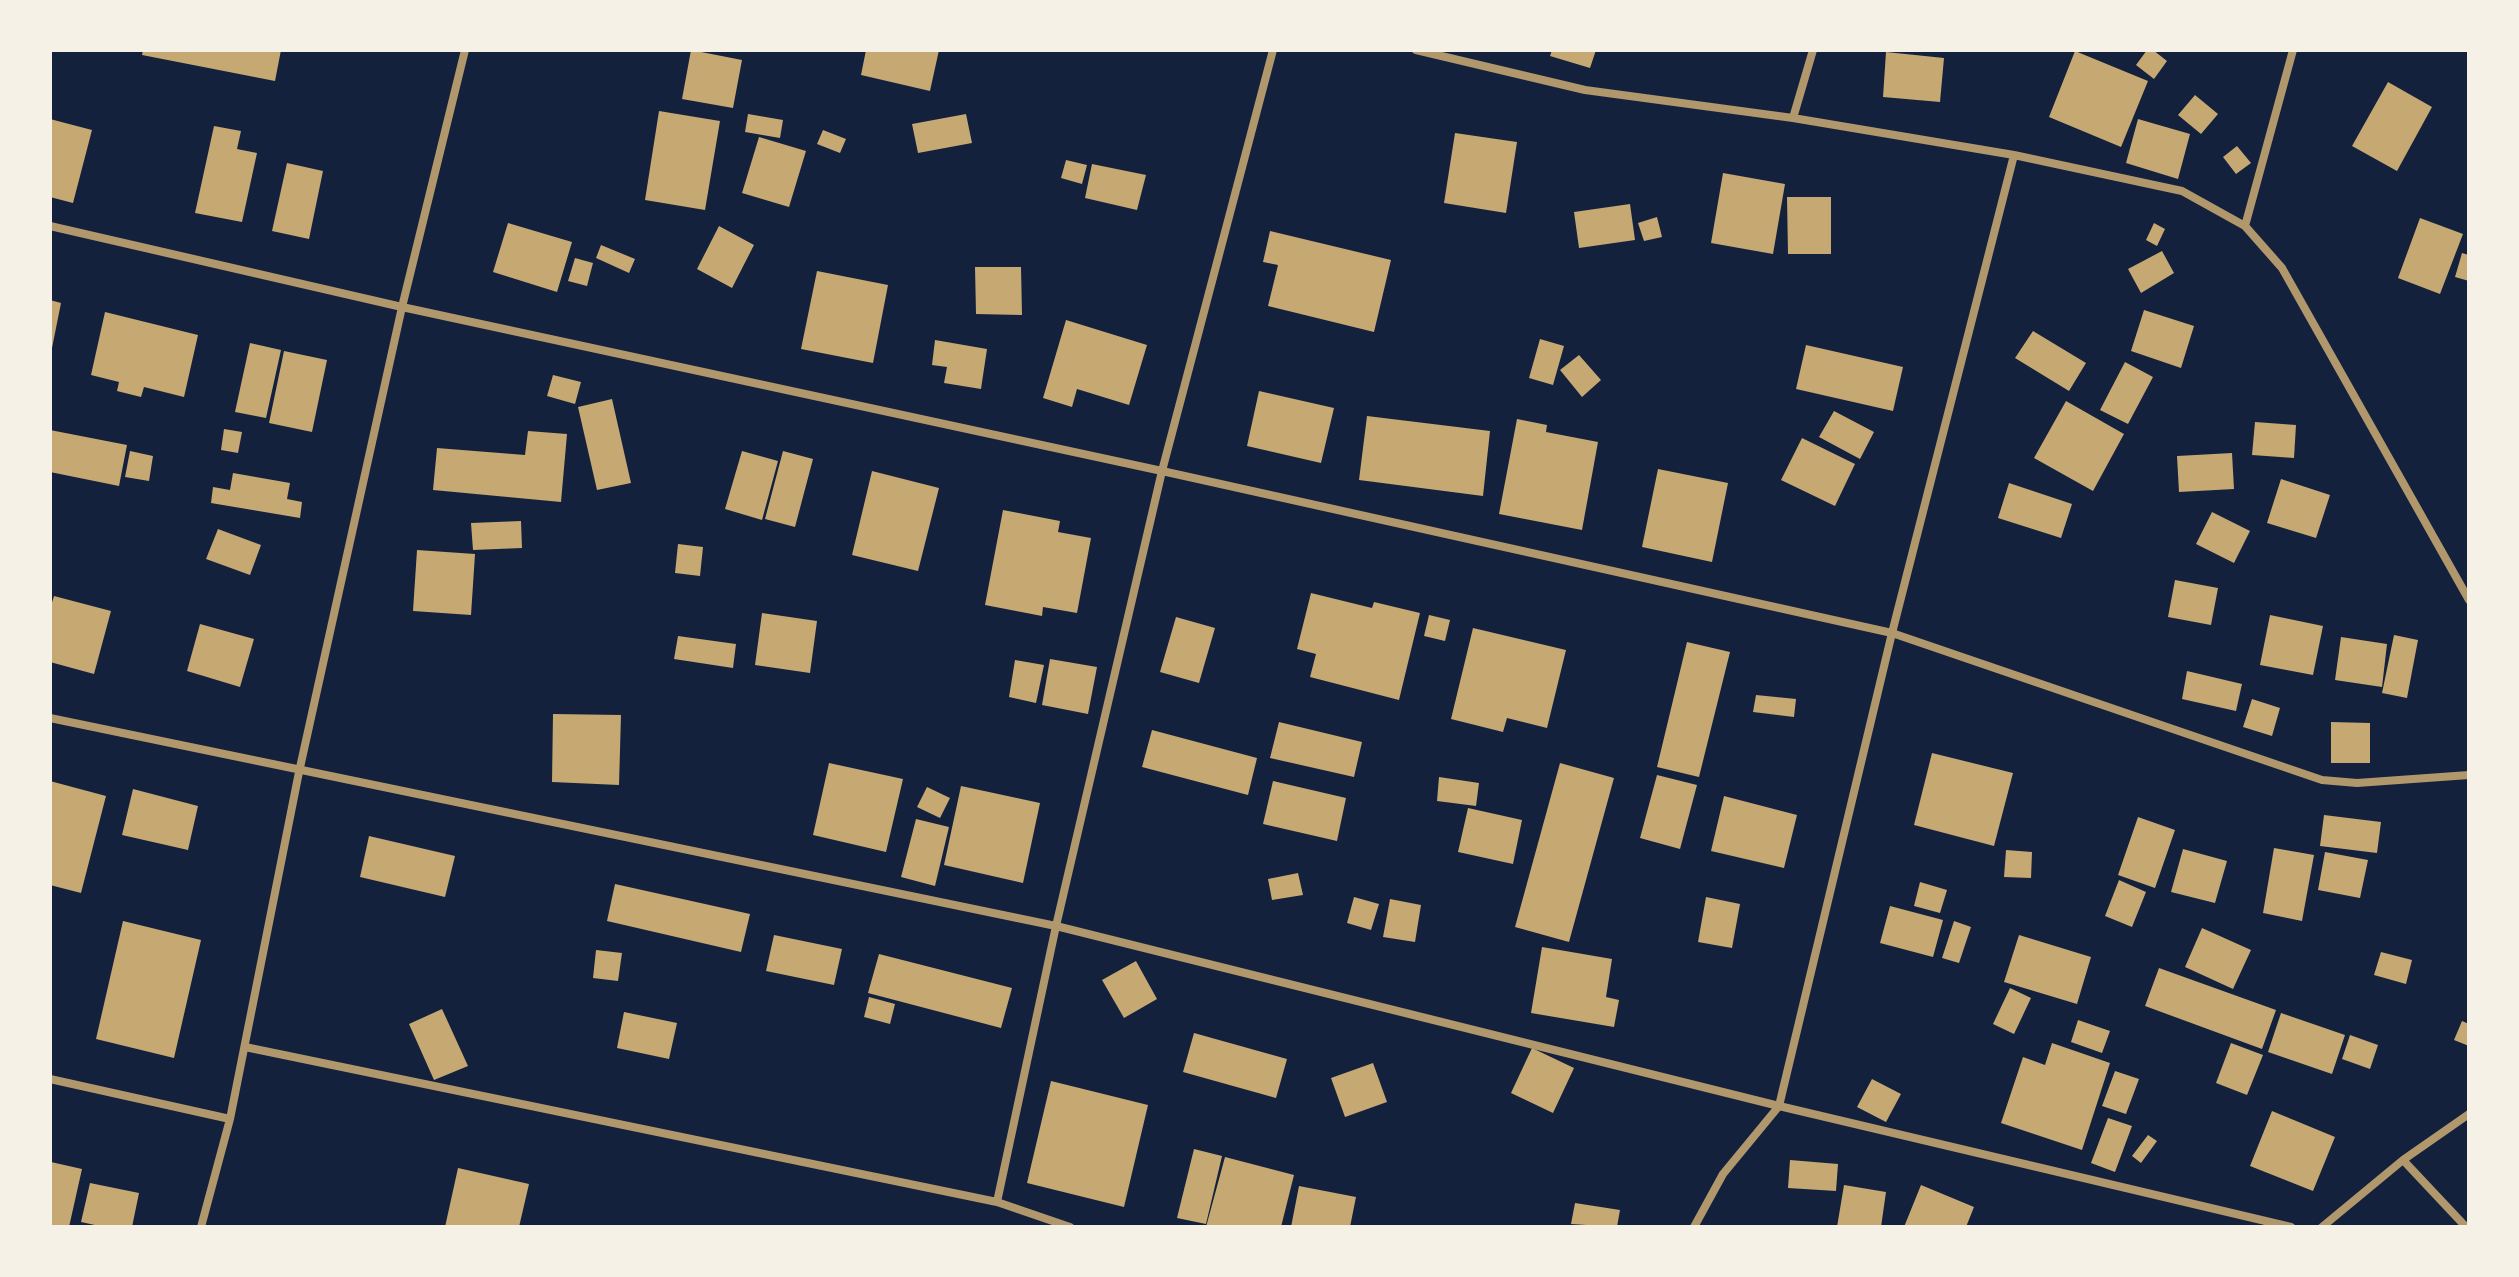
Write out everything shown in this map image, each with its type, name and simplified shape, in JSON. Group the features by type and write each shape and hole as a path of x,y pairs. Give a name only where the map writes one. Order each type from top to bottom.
{"street":[{"path":"201,1227 230,1119 299,772 402,307 465,50"},
{"path":"997,1202 1056,926 1162,471 1273,50"},
{"path":"1416,50 1585,90 1793,118 2014,155 2182,191 2245,226 2282,268 2469,600"},
{"path":"1793,118 1813,50"},
{"path":"2245,226 2293,50"},
{"path":"1694,1227 1723,1174 1779,1106 1892,633 2014,155"},
{"path":"50,226 402,307 1892,633 2322,780 2357,783 2469,775"},
{"path":"50,718 299,772 1056,926 1779,1106 2291,1227"},
{"path":"245,1047 997,1202 1070,1227"},
{"path":"50,1079 230,1119"},
{"path":"2322,1227 2403,1160 2469,1114"},
{"path":"2403,1160 2466,1227"}],"building":[{"path":"143,50 281,50 275,81 142,55"},
{"path":"691,50 742,60 733,108 682,99"},
{"path":"866,50 939,50 930,91 861,75"},
{"path":"1552,50 1596,50 1590,68 1550,56"},
{"path":"2147,50 2153,50 2167,61 2154,79 2136,65"},
{"path":"2075,51 2148,81 2121,147 2049,117"},
{"path":"1886,52 1944,58 1940,102 1883,97"},
{"path":"2388,82 2432,107 2397,171 2352,146"},
{"path":"2195,95 2218,114 2201,134 2178,115"},
{"path":"659,111 720,121 705,210 645,200"},
{"path":"748,114 783,120 780,138 745,132"},
{"path":"966,114 972,143 918,153 912,124"},
{"path":"50,119 92,130 73,203 50,197"},
{"path":"2138,119 2190,134 2178,179 2126,163"},
{"path":"214,126 241,131 237,149 257,153 242,222 195,213"},
{"path":"823,130 846,139 840,153 817,144"},
{"path":"1455,133 1517,142 1506,213 1444,203"},
{"path":"759,137 806,151 789,207 742,193"},
{"path":"2237,146 2251,163 2236,174 2223,157"},
{"path":"1066,160 1087,165 1082,184 1061,178"},
{"path":"287,163 323,171 309,239 272,231"},
{"path":"1092,164 1146,175 1137,210 1085,198"},
{"path":"1723,173 1785,184 1773,254 1711,243"},
{"path":"1787,197 1831,197 1831,254 1788,254"},
{"path":"1630,204 1635,240 1579,248 1574,212"},
{"path":"1657,217 1662,237 1644,241 1638,223"},
{"path":"2420,218 2463,234 2440,294 2398,278"},
{"path":"508,223 572,242 557,292 493,272"},
{"path":"2154,223 2165,229 2157,246 2146,240"},
{"path":"719,226 754,245 732,288 697,269"},
{"path":"1270,231 1391,260 1374,332 1268,306 1278,265 1263,262"},
{"path":"601,245 635,259 629,273 596,258"},
{"path":"2162,251 2174,273 2141,293 2128,269"},
{"path":"2462,253 2469,255 2469,281 2455,277"},
{"path":"575,258 593,263 587,286 568,281"},
{"path":"975,267 1021,267 1022,315 976,314"},
{"path":"817,271 888,285 873,363 801,349"},
{"path":"50,300 61,303 51,353 50,353"},
{"path":"2144,310 2194,326 2181,368 2131,351"},
{"path":"105,312 198,335 184,397 144,387 141,397 117,391 119,382 91,375"},
{"path":"1066,320 1147,345 1129,405 1077,389 1072,407 1043,398"},
{"path":"2033,331 2086,363 2069,391 2015,358"},
{"path":"1540,339 1564,346 1553,385 1529,378"},
{"path":"935,340 987,349 981,389 944,383 947,367 932,365"},
{"path":"250,343 281,350 266,418 235,412"},
{"path":"1806,345 1903,367 1893,411 1796,389"},
{"path":"284,351 327,360 312,432 269,423"},
{"path":"1579,355 1601,380 1582,397 1560,370"},
{"path":"2125,362 2153,377 2128,424 2100,410"},
{"path":"553,375 581,382 575,404 547,396"},
{"path":"1259,391 1334,408 1321,463 1247,446"},
{"path":"612,399 631,483 597,490 578,407"},
{"path":"2066,401 2124,434 2093,491 2034,458"},
{"path":"1834,411 1874,432 1860,459 1819,437"},
{"path":"1367,416 1490,431 1483,496 1359,480"},
{"path":"1517,419 1547,425 1546,432 1598,442 1582,530 1499,514"},
{"path":"2255,422 2296,425 2294,458 2252,455"},
{"path":"224,429 242,432 238,453 221,450"},
{"path":"50,430 127,445 119,486 50,472"},
{"path":"528,431 567,434 561,502 433,490 437,448 525,455"},
{"path":"1802,438 1855,464 1835,506 1781,480"},
{"path":"130,451 153,456 149,481 125,477"},
{"path":"742,451 778,461 762,520 725,509"},
{"path":"783,451 813,459 795,527 765,519"},
{"path":"2232,453 2234,489 2179,492 2177,456"},
{"path":"1658,469 1728,483 1712,562 1642,547"},
{"path":"872,471 939,488 918,571 852,555"},
{"path":"233,473 290,483 287,499 302,502 300,518 211,503 213,487 230,490"},
{"path":"2281,479 2330,495 2316,538 2267,523"},
{"path":"2009,483 2072,504 2061,538 1998,518"},
{"path":"1003,510 1060,521 1058,532 1091,538 1077,613 1043,607 1042,616 985,605"},
{"path":"2212,512 2250,531 2234,563 2196,544"},
{"path":"521,521 522,548 473,550 471,523"},
{"path":"218,529 261,545 250,575 206,559"},
{"path":"678,544 703,547 700,576 675,573"},
{"path":"417,550 475,554 471,615 413,611"},
{"path":"2175,580 2218,588 2211,625 2168,617"},
{"path":"1311,593 1372,608 1374,602 1420,613 1399,700 1310,677 1316,654 1297,649"},
{"path":"54,596 111,611 94,674 50,662 50,609"},
{"path":"762,613 817,621 810,673 755,665"},
{"path":"1429,615 1450,620 1445,641 1424,636"},
{"path":"2270,615 2323,626 2313,675 2260,665"},
{"path":"1176,617 1215,628 1199,683 1160,672"},
{"path":"200,624 254,639 240,687 187,671"},
{"path":"1473,628 1566,650 1547,728 1507,718 1503,732 1451,719"},
{"path":"2394,635 2418,640 2407,698 2382,693"},
{"path":"678,636 736,644 733,668 674,659"},
{"path":"2341,637 2387,644 2382,687 2335,680"},
{"path":"1687,642 1730,652 1699,777 1657,767"},
{"path":"1050,659 1097,667 1088,714 1042,705"},
{"path":"1015,660 1044,665 1036,703 1009,697"},
{"path":"2187,671 2242,684 2236,711 2182,699"},
{"path":"1756,695 1796,699 1794,717 1753,712"},
{"path":"2252,699 2280,708 2272,736 2243,727"},
{"path":"553,714 621,715 619,785 552,782"},
{"path":"1279,722 1362,742 1354,777 1270,758"},
{"path":"2331,722 2370,723 2370,763 2331,763"},
{"path":"1152,730 1257,758 1248,795 1142,767"},
{"path":"1932,753 2013,773 1994,846 1914,825"},
{"path":"829,763 903,779 886,852 813,835"},
{"path":"1560,763 1614,778 1569,942 1515,927"},
{"path":"1657,775 1697,785 1680,849 1640,838"},
{"path":"1439,777 1479,783 1476,806 1437,801"},
{"path":"50,781 106,796 81,893 50,885"},
{"path":"1273,781 1346,798 1337,841 1263,824"},
{"path":"961,786 1040,803 1023,883 944,865"},
{"path":"927,787 950,798 940,818 917,807"},
{"path":"133,789 198,806 188,850 122,835"},
{"path":"1724,796 1797,815 1784,868 1711,851"},
{"path":"1468,808 1522,820 1513,864 1458,852"},
{"path":"2324,815 2381,822 2377,853 2320,846"},
{"path":"2138,817 2175,830 2155,888 2118,875"},
{"path":"916,819 949,827 935,886 901,877"},
{"path":"369,836 455,856 445,897 360,877"},
{"path":"2274,848 2314,855 2302,921 2263,913"},
{"path":"2183,849 2227,861 2215,903 2171,892"},
{"path":"2006,850 2032,852 2031,878 2004,877"},
{"path":"2325,852 2368,860 2360,898 2318,890"},
{"path":"1298,873 1303,895 1272,900 1268,879"},
{"path":"2119,880 2146,892 2132,927 2105,916"},
{"path":"1920,882 1947,890 1940,913 1914,906"},
{"path":"615,884 750,914 741,952 607,921"},
{"path":"1354,897 1379,904 1371,930 1347,923"},
{"path":"1706,897 1740,904 1732,948 1698,942"},
{"path":"1390,899 1421,905 1415,942 1383,937"},
{"path":"1890,906 1943,920 1933,957 1880,943"},
{"path":"123,921 201,940 174,1058 96,1039"},
{"path":"1954,921 1971,927 1959,963 1942,958"},
{"path":"2202,928 2251,950 2233,989 2185,967"},
{"path":"774,935 842,949 834,985 766,971"},
{"path":"2019,935 2091,957 2077,1004 2004,982"},
{"path":"1542,947 1612,959 1606,997 1619,1000 1614,1027 1531,1013"},
{"path":"596,950 622,953 618,981 593,978"},
{"path":"2381,952 2412,960 2406,984 2374,975"},
{"path":"879,954 1012,988 1001,1028 868,993"},
{"path":"1136,961 1157,999 1124,1018 1102,980"},
{"path":"2159,968 2276,1010 2262,1049 2145,1006"},
{"path":"2010,988 2031,998 2014,1034 1993,1024"},
{"path":"869,997 895,1004 890,1024 864,1017"},
{"path":"442,1009 468,1066 434,1080 409,1024"},
{"path":"624,1012 677,1023 669,1059 617,1048"},
{"path":"2281,1013 2345,1035 2332,1074 2268,1052"},
{"path":"2078,1020 2110,1031 2102,1053 2071,1042"},
{"path":"2462,1021 2469,1024 2469,1046 2454,1040"},
{"path":"1194,1033 1287,1059 1276,1098 1183,1072"},
{"path":"2350,1035 2378,1045 2370,1069 2342,1059"},
{"path":"2052,1043 2110,1063 2082,1150 2001,1123 2023,1057 2045,1065"},
{"path":"2231,1043 2263,1055 2247,1095 2216,1083"},
{"path":"1532,1048 1574,1068 1553,1113 1511,1093"},
{"path":"1373,1063 1387,1102 1345,1117 1331,1078"},
{"path":"2115,1071 2139,1079 2126,1114 2102,1106"},
{"path":"1872,1079 1901,1094 1886,1122 1857,1107"},
{"path":"1051,1081 1148,1105 1124,1207 1027,1183"},
{"path":"2272,1111 2335,1137 2313,1191 2250,1166"},
{"path":"2108,1118 2132,1126 2115,1172 2091,1163"},
{"path":"2148,1135 2157,1141 2141,1163 2132,1156"},
{"path":"1194,1149 1222,1156 1206,1224 1177,1218"},
{"path":"1225,1157 1294,1175 1281,1227 1206,1227"},
{"path":"1790,1160 1838,1164 1836,1191 1788,1188"},
{"path":"51,1162 82,1169 69,1227 50,1227"},
{"path":"458,1168 529,1184 519,1227 445,1227"},
{"path":"90,1183 139,1193 132,1227 104,1227 81,1222"},
{"path":"1844,1185 1886,1192 1881,1227 1837,1227"},
{"path":"1921,1185 1974,1207 1966,1227 1904,1227"},
{"path":"1299,1186 1356,1197 1350,1227 1291,1227"},
{"path":"1575,1203 1620,1210 1617,1227 1571,1224"}]}
